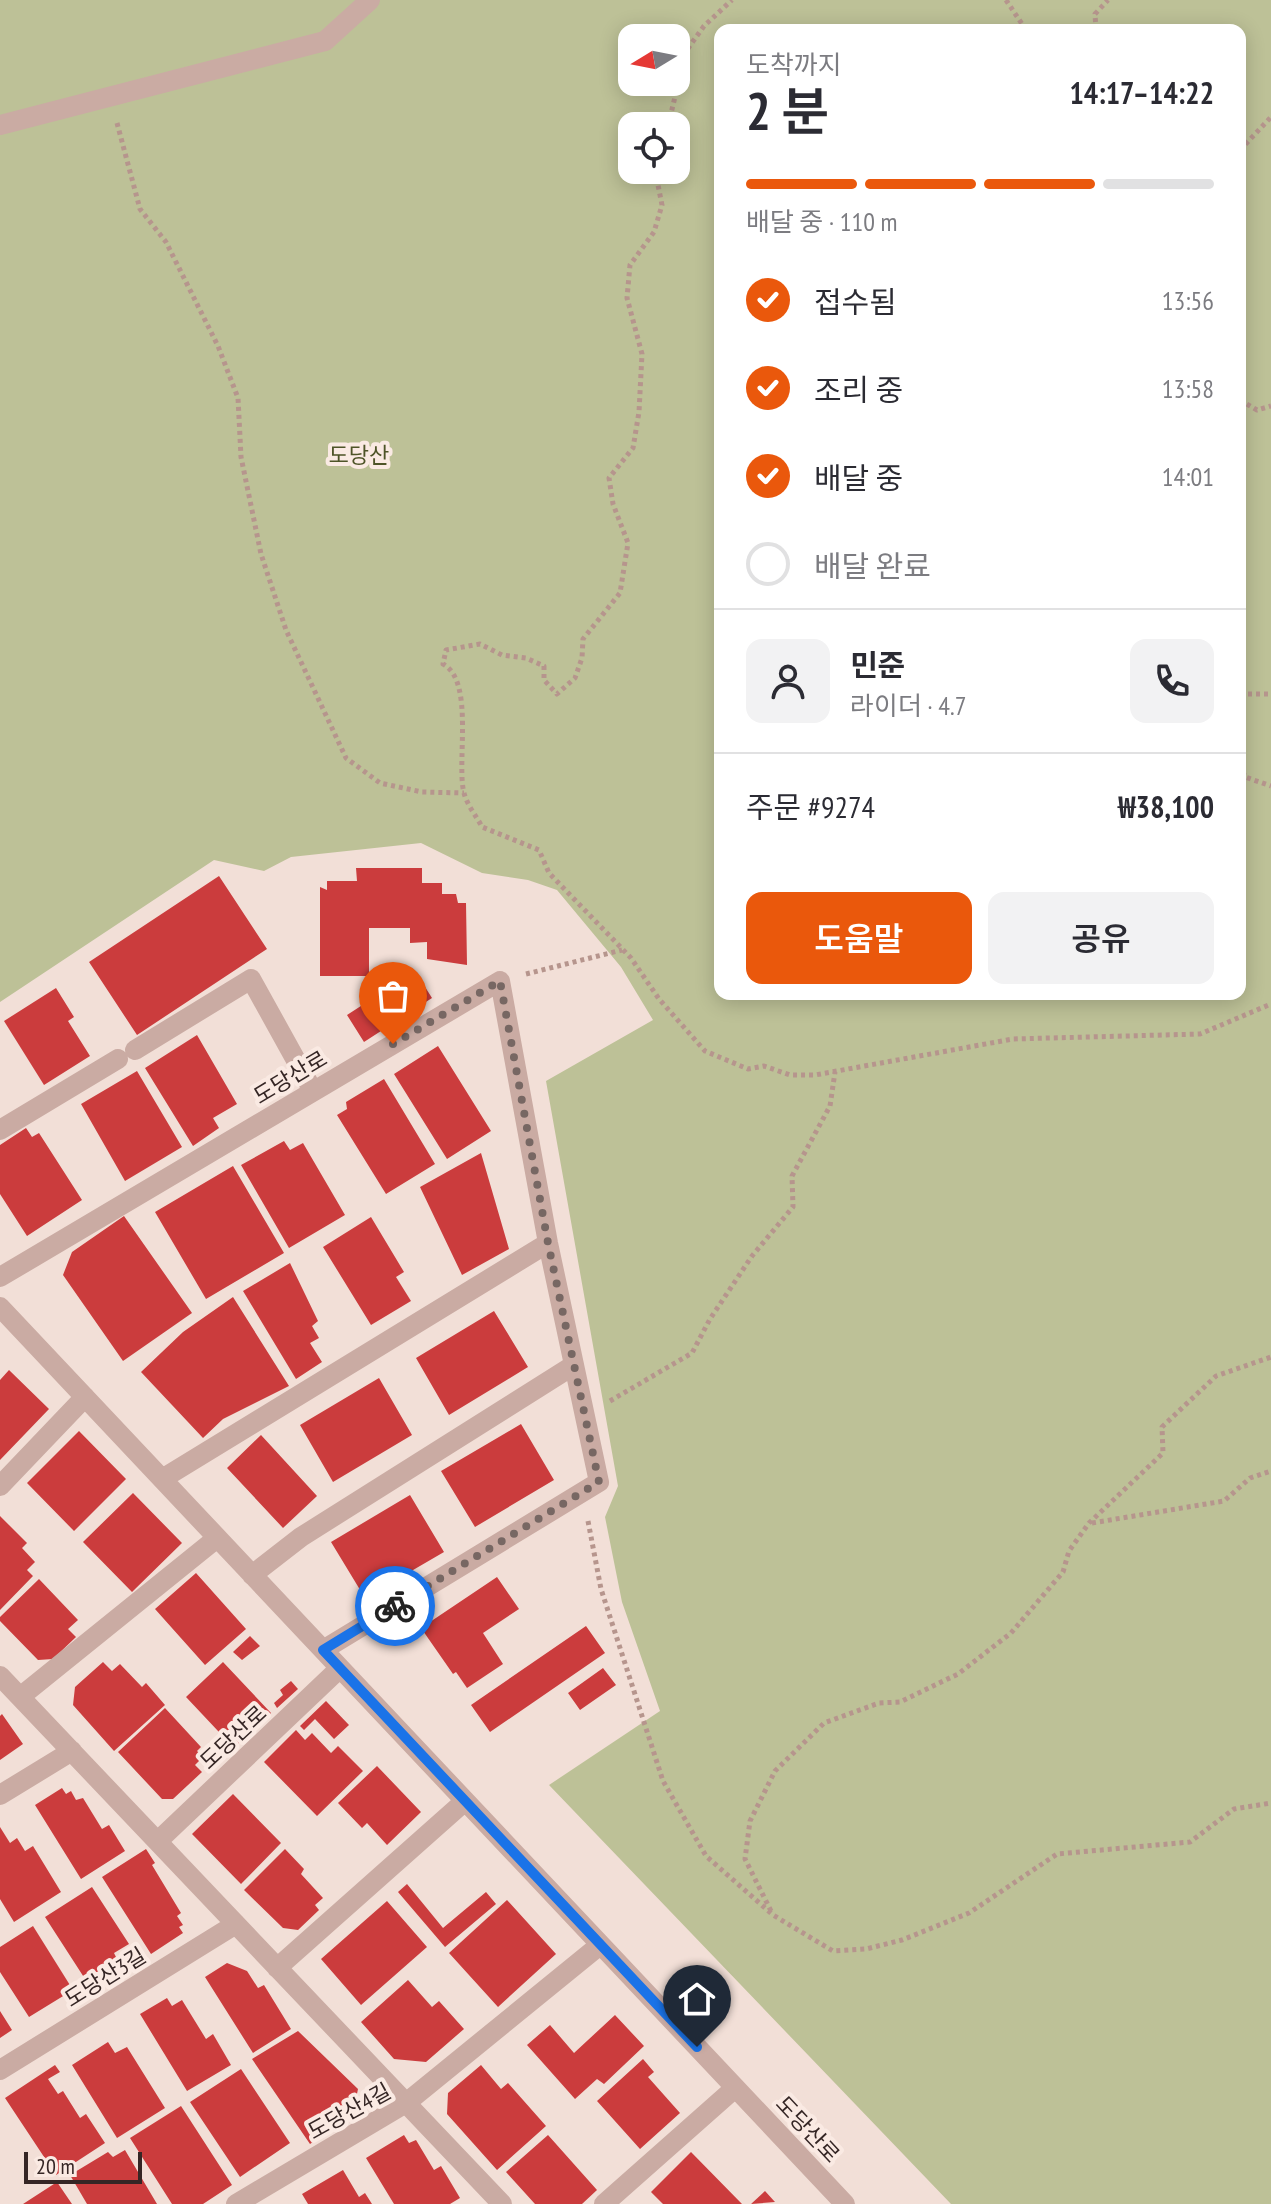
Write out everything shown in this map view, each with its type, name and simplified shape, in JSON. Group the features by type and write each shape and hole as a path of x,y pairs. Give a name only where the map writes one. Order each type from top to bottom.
{"street":[{"path":"0,125 325,41 370,0"},
{"path":"0,1130 251,979 313,1091"},
{"path":"323,1650 599,1482 548,1243 500,981"},
{"name":"도당산로","path":"0,1277 500,981"},
{"path":"162,1479 548,1243"},
{"name":"도당산로","path":"0,1307 845,2204"},
{"path":"252,1575 301,1537 574,1365"},
{"path":"0,1486 85,1397"},
{"path":"20,1697 217,1538"},
{"name":"도당산로","path":"158,1841 340,1668"},
{"path":"0,1676 406,2103 600,1945"},
{"path":"0,1795 72,1751"},
{"path":"277,1968 465,1801"},
{"name":"도당산3길","path":"0,2070 236,1924"},
{"path":"604,2204 735,2088"},
{"name":"도당산4길","path":"236,2204 406,2103 502,2204"}],"path":[{"path":"671,112 686,51 704,26 732,0"},
{"path":"1006,0 1022,24"},
{"path":"1096,24 1095,14 1108,0"},
{"path":"110,96 140,209 166,242 218,346 238,398 241,457 261,554 286,630 346,758 380,783 422,792 464,793"},
{"path":"1246,144 1271,117"},
{"path":"658,184 662,205 654,232 630,265 627,298 642,354 639,412 633,448 609,478 613,504 628,543 620,593 583,639 582,658 575,678 557,694 544,680 544,666 526,658 502,655 480,644 446,650 443,664 450,667 461,704 464,793 482,827 539,850 549,873 622,950 705,1051 748,1069 764,1066 790,1075 835,1072 1013,1039 1200,1034 1271,1004"},
{"path":"1246,404 1257,410 1271,406"},
{"path":"1246,694 1271,694"},
{"path":"1246,777 1271,786"},
{"path":"500,981 622,950"},
{"path":"586,1421 597,1409 692,1353 752,1256 793,1207 792,1176 830,1106 835,1072"},
{"path":"773,1915 745,1859 750,1821 775,1771 824,1723 879,1703 900,1702 958,1674 1011,1633 1063,1572 1069,1551 1089,1523 1163,1453 1162,1427 1216,1376 1271,1357"},
{"path":"1089,1523 1224,1501 1250,1478 1271,1471"},
{"path":"582,1492 601,1589 663,1781 706,1856 773,1915 833,1951 866,1949 902,1940 969,1913 1057,1854 1190,1842 1234,1809 1271,1803"}],"green space":[{"name":"도당산","path":"0,0 1271,0 1271,2204 951,2204 549,1785 660,1711 622,1602 605,1517 618,1486 546,1081 653,1020 621,967 557,890 528,880 482,873 421,843 291,857 264,871 214,860 0,1002"}],"building":[{"path":"356,868 422,868 422,883 442,883 442,894 456,894 458,903 466,903 467,965 427,959 427,942 410,943 410,928 369,928 369,976 320,976 320,887 327,890 327,881 357,881"},
{"path":"219,876 267,949 137,1035 89,962"},
{"path":"415,971 432,998 364,1042 347,1015"},
{"path":"56,988 74,1017 68,1021 90,1056 44,1085 4,1021"},
{"path":"197,1035 237,1104 213,1118 219,1128 193,1146 145,1068"},
{"path":"438,1046 491,1131 447,1159 394,1074"},
{"path":"137,1071 182,1147 125,1181 81,1104"},
{"path":"384,1079 435,1164 386,1194 337,1115 347,1109 346,1102"},
{"path":"26,1128 32,1137 39,1133 82,1200 27,1236 0,1194 0,1145"},
{"path":"284,1141 290,1150 303,1143 345,1215 289,1248 241,1165"},
{"path":"481,1153 509,1249 462,1275 420,1187"},
{"path":"233,1166 284,1253 206,1299 155,1212"},
{"path":"124,1216 192,1313 123,1361 63,1275 72,1252"},
{"path":"371,1217 404,1272 396,1277 411,1301 371,1325 323,1247"},
{"path":"290,1263 318,1321 312,1326 319,1338 310,1343 322,1362 296,1379 243,1291"},
{"path":"233,1297 289,1386 223,1419 203,1438 141,1372 183,1332"},
{"path":"494,1311 528,1367 449,1415 416,1358"},
{"path":"9,1370 49,1409 0,1460 0,1380"},
{"path":"379,1378 412,1435 333,1482 300,1425"},
{"path":"521,1424 554,1480 475,1527 441,1471"},
{"path":"79,1431 126,1479 74,1531 27,1483"},
{"path":"261,1435 317,1496 283,1528 227,1468"},
{"path":"133,1493 182,1543 132,1592 83,1542"},
{"path":"410,1495 444,1552 365,1598 331,1542"},
{"path":"0,1516 27,1543 22,1548 35,1562 27,1570 33,1576 0,1610"},
{"path":"196,1573 246,1629 205,1665 155,1609"},
{"path":"497,1577 519,1609 483,1633 503,1664 467,1688 456,1672 453,1674 421,1628"},
{"path":"39,1579 78,1620 68,1629 76,1637 53,1659 38,1660 0,1621 0,1617"},
{"path":"586,1626 605,1653 490,1732 471,1705"},
{"path":"250,1636 260,1646 242,1660 233,1652"},
{"path":"103,1662 112,1671 120,1664 142,1687 146,1683 165,1705 114,1751 73,1705 75,1687"},
{"path":"223,1662 271,1713 234,1748 186,1697"},
{"path":"603,1668 616,1685 580,1710 568,1693"},
{"path":"291,1681 298,1689 277,1708 274,1703 283,1695 280,1690"},
{"path":"326,1701 349,1725 334,1739 315,1719 304,1730 300,1726"},
{"path":"165,1708 201,1747 197,1751 203,1757 195,1765 202,1772 173,1799 162,1799 118,1752"},
{"path":"2,1714 23,1744 0,1760 0,1716"},
{"path":"296,1730 305,1740 312,1733 331,1753 338,1746 363,1771 317,1816 264,1762"},
{"path":"377,1766 421,1812 387,1845 367,1823 362,1828 338,1803"},
{"path":"62,1788 66,1794 71,1791 76,1800 83,1798 102,1829 109,1825 125,1851 81,1879 35,1805"},
{"path":"233,1794 281,1843 241,1884 192,1834"},
{"path":"0,1827 10,1843 17,1838 25,1851 33,1846 61,1892 14,1922 0,1899"},
{"path":"146,1849 155,1863 152,1865 181,1913 177,1916 183,1925 179,1927 183,1933 151,1954 102,1877"},
{"path":"285,1849 304,1869 301,1874 323,1898 315,1905 319,1910 298,1930 283,1928 244,1890"},
{"path":"407,1884 443,1928 486,1892 496,1904 445,1947 398,1892"},
{"path":"92,1887 129,1944 114,1953 118,1961 87,1982 45,1917"},
{"path":"507,1900 556,1954 498,2007 449,1953"},
{"path":"387,1901 427,1947 361,2005 321,1959"},
{"path":"33,1926 73,1990 29,2017 0,1972 0,1947"},
{"path":"227,1963 247,1971 258,1988 264,1985 291,2029 253,2053 205,1977"},
{"path":"408,1980 432,2007 439,2001 464,2029 426,2062 394,2059 361,2022"},
{"path":"167,1998 172,2006 182,2000 206,2039 213,2034 231,2065 187,2091 140,2014"},
{"path":"0,2011 12,2030 0,2038"},
{"path":"615,2015 644,2046 604,2084 597,2079 575,2099 527,2045 550,2025 574,2053"},
{"path":"298,2031 358,2089 353,2113 310,2144 252,2059"},
{"path":"108,2042 115,2053 127,2047 165,2108 117,2138 72,2065"},
{"path":"643,2059 654,2072 648,2077 680,2113 640,2149 597,2101"},
{"path":"55,2065 60,2072 48,2079 58,2094 63,2091 80,2118 86,2114 105,2143 56,2175 5,2098"},
{"path":"481,2065 501,2089 508,2083 546,2126 497,2170 447,2114 448,2093"},
{"path":"241,2069 290,2143 240,2177 190,2102"},
{"path":"181,2106 232,2185 203,2204 172,2204 130,2138"},
{"path":"404,2135 409,2143 416,2140 434,2170 441,2166 460,2198 450,2204 394,2204 366,2158"},
{"path":"548,2135 597,2190 582,2204 535,2204 506,2172"},
{"path":"125,2150 157,2204 87,2204 70,2175 108,2152 113,2157"},
{"path":"691,2152 742,2204 663,2204 651,2192"},
{"path":"343,2170 359,2197 365,2193 372,2204 308,2204 302,2194"},
{"path":"57,2182 72,2204 23,2204"},
{"path":"765,2191 775,2202 751,2204"}],"way so far":[{"path":"393,1044 500,981 548,1243 599,1482 395,1606"}],"route":[{"path":"395,1606 323,1650 697,2047"}]}
